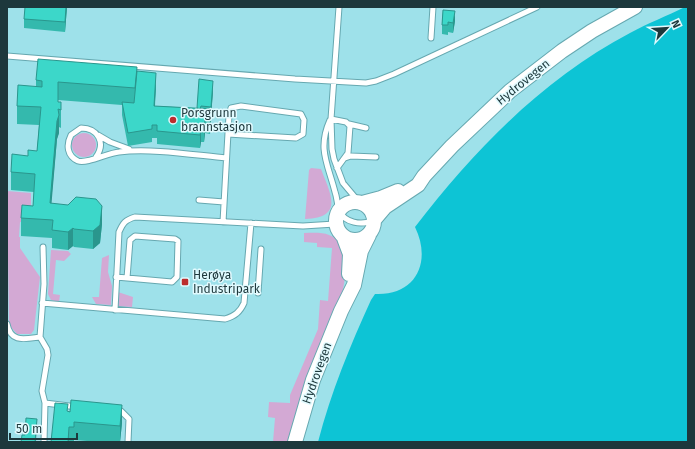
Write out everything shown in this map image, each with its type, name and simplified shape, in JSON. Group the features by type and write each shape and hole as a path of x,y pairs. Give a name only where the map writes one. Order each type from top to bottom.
{"street":[{"name":"Hydrovegen","path":"295,442 313,380 343,306 354,285 361,251 368,235 372,230 374,220 385,207 418,185 424,176 482,117 532,74 592,31 635,7"},
{"name":"Hydrovegen","path":"339,210 344,204 390,195 424,176"},
{"path":"360,202 370,210 374,220"},
{"path":"335,224 336,216 339,210"},
{"name":"Hydrovegen","path":"335,224 348,247 350,262 343,306"},
{"path":"344,238 357,241 368,235"}],"lane":[{"path":"339,7 330,119 332,149 337,168 346,188 360,202"},
{"path":"431,38 433,7"},
{"path":"7,56 358,83 384,79 537,7"},
{"path":"223,222 229,115 232,108 234,106 301,114 304,120 303,134 296,138 228,134"},
{"path":"330,119 366,128"},
{"path":"330,119 324,132 324,155 335,190 339,210 345,219 353,222 367,222 374,220"},
{"path":"337,168 350,149 351,139 349,124"},
{"path":"134,150 112,153 96,157 85,162 73,158 68,147 68,141 71,135 81,128 93,130 98,135 116,145 134,150 226,158"},
{"path":"96,157 101,146 98,135"},
{"path":"345,158 351,156 376,157"},
{"path":"199,200 224,202"},
{"path":"115,310 119,232 123,223 128,219 135,217 303,226 335,224"},
{"path":"42,303 225,319 236,315 244,303 251,224"},
{"path":"116,277 127,278 172,282 177,277 178,241 175,239 132,237 130,240 127,278"},
{"path":"43,247 40,337 47,349 48,354 43,387 45,403 44,442"},
{"path":"258,293 261,249"},
{"path":"7,324 10,335 15,338 40,337"},
{"path":"45,403 86,408"},
{"path":"107,410 121,412 129,419 128,442"}],"shaded area":[{"path":"84,133 92,137 96,145 92,153 84,157 76,153 72,145 76,137"},
{"path":"311,168 321,169 328,187 331,203 330,209 326,214 318,218 305,219 309,170"},
{"path":"7,191 31,193 31,222 20,222 19,237 20,248 40,277 34,330 31,334 17,334 9,325"},
{"path":"304,233 323,233 336,239 341,245 346,261 345,278 342,294 290,442 273,442 275,418 268,417 269,402 290,403 290,395 318,329 320,300 328,301 332,248 317,247 317,243 304,242"},
{"path":"51,250 68,251 71,254 64,261 56,260 53,294 60,295 59,302 51,300 48,294"},
{"path":"109,255 108,272 112,286 111,305 96,304 92,297 99,297 102,258"},
{"path":"118,292 133,297 132,307 115,306"}],"water":[{"path":"685,7 688,7 688,442 318,442 329,405 342,370 371,300 375,294 389,293 401,289 410,283 417,274 421,264 422,253 420,240 415,227 438,198 486,144 539,94 598,51 630,33"}],"building":[{"path":"25,7 66,7 65,22 24,19"},
{"path":"443,10 455,11 453,23 448,22 448,25 442,25"},
{"path":"38,59 137,67 135,88 58,82 58,102 61,102 61,110 58,109 59,115 57,121 50,203 68,205 76,197 96,199 102,206 100,225 93,231 73,228 68,232 52,230 53,220 21,218 22,205 33,206 35,174 11,172 12,154 28,156 28,150 37,151 41,107 17,106 18,85 42,87 42,81 36,80"},
{"path":"137,71 156,73 154,106 211,109 210,121 205,120 204,129 201,129 200,135 157,131 157,125 152,125 152,129 128,133 122,102 134,103"},
{"path":"199,79 213,81 211,107 201,106 200,109 197,108"},
{"path":"71,400 122,405 120,426 74,422 74,427 69,427 68,442 51,442 55,403 68,404 67,411 70,412"},
{"path":"26,418 37,419 35,442 21,442 22,435 25,435"}],"place":[{"name":"Porsgrunn brannstasjon","path":"173,120"},
{"name":"Herøya Industripark","path":"185,282"}]}
